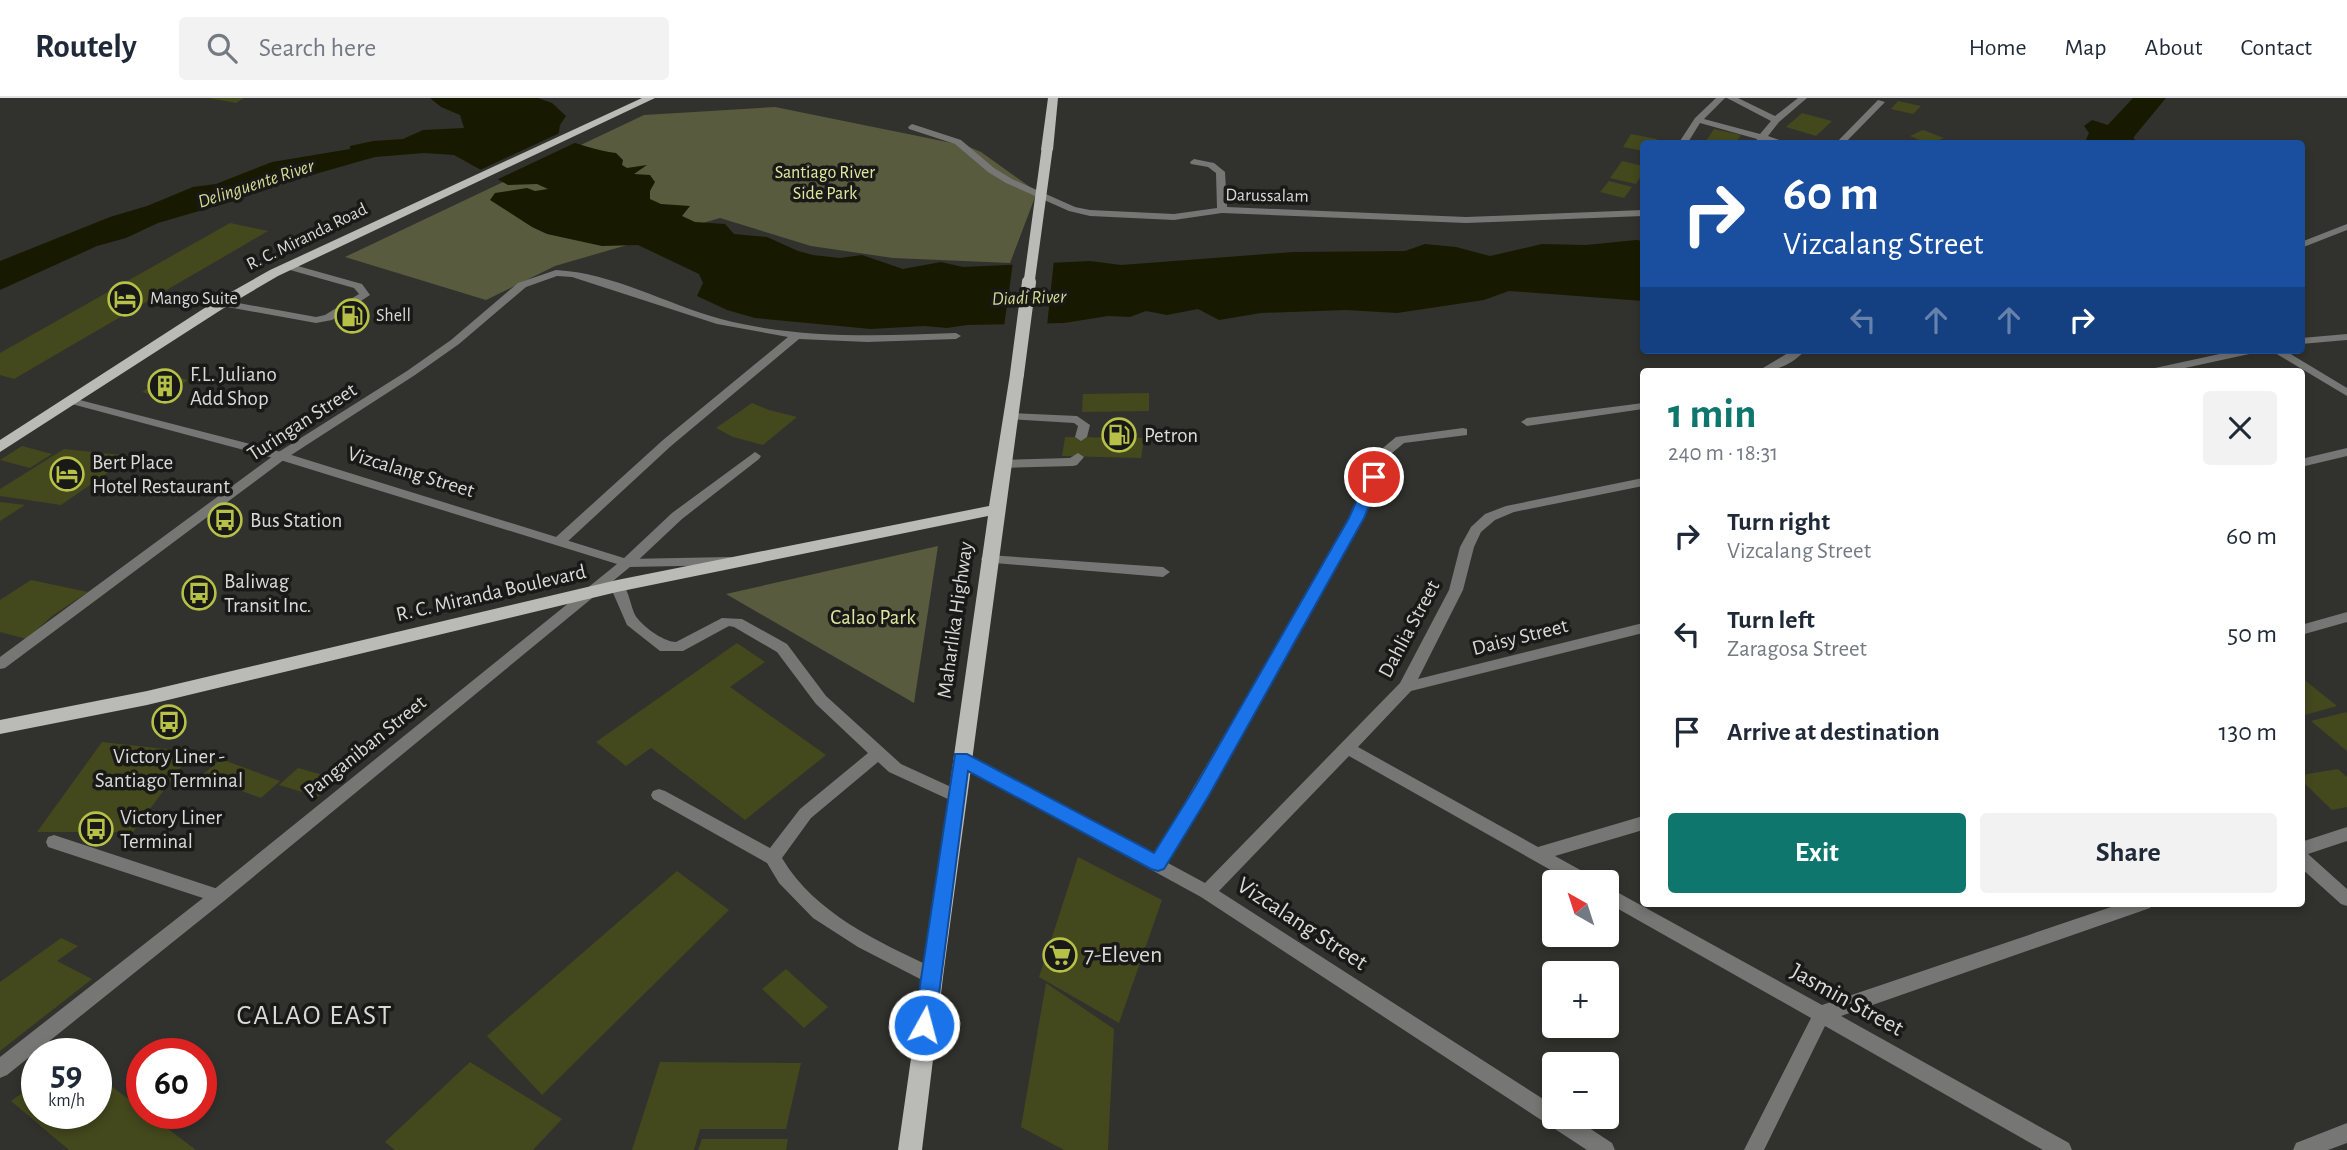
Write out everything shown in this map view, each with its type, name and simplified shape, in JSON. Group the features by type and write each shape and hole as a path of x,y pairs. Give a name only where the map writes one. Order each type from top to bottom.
{"main road":[{"name":"R. C. Miranda Road","path":"0,447 222,303 291,264 650,98"},
{"name":"Maharlika Highway","path":"910,1150 930,975 994,510 1017,374 1053,98"},
{"name":"R. C. Miranda Boulevard","path":"0,727 147,698 617,586 994,510"}],"street":[{"path":"1685,140 1698,120 1721,98"},
{"path":"1731,98 1776,120"},
{"path":"1698,120 1760,140 1776,120 1802,98"},
{"path":"1843,140 1881,102"},
{"name":"Darussalam","path":"912,127 958,142 991,170 1009,181 1072,209 1090,213 1174,217 1222,210 1444,220 1640,212"},
{"path":"1194,162 1211,165 1220,172 1222,210"},
{"path":"2305,244 2331,231 2347,227"},
{"path":"222,303 316,320 328,318 365,295 365,291 358,286 291,264"},
{"name":"Turingan Street","path":"0,664 281,456 455,342 522,285 556,273 572,274 722,322 796,336"},
{"path":"561,540 667,443 796,336 874,339 956,336"},
{"path":"2305,341 2347,337"},
{"path":"1771,368 1795,354"},
{"path":"2169,368 2235,354"},
{"path":"2282,354 2347,394"},
{"name":"Vizcalang Street","path":"72,401 281,456 561,540 627,563 739,561"},
{"path":"1527,422 1640,406"},
{"path":"1010,417 1077,420 1084,425 1081,437"},
{"path":"1158,863 1357,518 1381,456 1400,440 1463,432"},
{"path":"2305,462 2347,452"},
{"name":"Panganiban Street","path":"0,1069 218,896 627,563 677,516 755,456"},
{"path":"1002,464 1073,462 1078,457"},
{"name":"Dahlia Street","path":"1207,892 1349,749 1406,687 1456,590 1467,547 1476,530 1490,517 1511,509 1640,483"},
{"path":"988,559 1163,572"},
{"path":"617,586 632,622 665,647 678,647 727,621 737,622 782,648 821,700 895,768 956,796"},
{"path":"2305,629 2347,618"},
{"name":"Daisy Street","path":"1406,687 1640,629"},
{"path":"1349,749 1566,870"},
{"path":"773,858 783,836 850,775 879,753"},
{"name":"Vizcalang Street","path":"961,759 1158,863 1207,892 1605,1150"},
{"path":"659,795 773,858 780,876 825,916 862,942 930,975"},
{"path":"1537,854 1640,823"},
{"path":"2305,848 2347,834"},
{"path":"54,842 218,896"},
{"path":"2305,862 2347,899"},
{"name":"Jasmin Street","path":"1619,900 2062,1150"},
{"path":"1754,1150 1822,1014 2132,907"},
{"path":"2303,1150 2347,1133"}],"green space":[{"name":"Santiago River Side Park","path":"775,107 967,146 981,152 1037,192 1010,263 893,258 811,246 720,218 555,266 486,300 345,257 644,115"},
{"name":"Calao Park","path":"938,546 914,703 726,594"}],"water":[{"name":"Delinguente River","path":"430,98 538,98 552,103 566,116 560,125 558,138 616,153 623,160 622,165 627,168 647,165 634,174 650,175 655,182 650,191 650,199 661,204 690,206 682,216 695,222 725,224 734,234 767,237 813,255 840,258 862,255 903,269 941,262 963,267 1090,261 1121,265 1293,252 1405,251 1425,244 1456,247 1490,256 1542,244 1586,245 1636,240 1640,241 1640,301 1509,291 1484,300 1397,313 1346,310 1261,313 1219,320 1198,309 1167,315 1146,311 1130,317 1108,316 1064,323 967,325 947,328 924,326 871,329 755,318 727,310 697,296 703,283 699,274 638,245 602,246 547,234 490,200 495,193 527,188 535,191 548,189 537,184 508,185 454,155 424,153 375,157 259,190 237,200 158,223 126,238 97,246 0,290 0,261 193,187 216,184 272,162 350,149 350,146 373,141 403,139 423,130 464,128 460,115 441,107"},
{"path":"2092,120 2130,132 2135,140 2086,140 2089,133 2084,126"}],"pier":[{"path":"564,131 562,136 581,140 494,181 478,171"},
{"path":"1054,260 1047,326 1004,327 1013,262"}],"building":[{"path":"209,98 244,98 236,103"},
{"path":"1898,101 1921,106 1913,114 1891,109"},
{"path":"1802,113 1832,121 1816,136 1786,127"},
{"path":"1714,129 1741,135 1738,140 1707,140"},
{"path":"1923,130 1944,138 1920,140 1910,136"},
{"path":"1631,134 1657,139 1640,140 1640,150 1623,147"},
{"path":"1622,161 1640,165 1640,178 1636,184 1610,178"},
{"path":"1609,181 1632,187 1624,198 1600,192"},
{"path":"230,223 268,231 14,379 0,375 0,353"},
{"name":"F.L. Juliano Add Shop","path":"167,375 188,380 161,398 142,392"},
{"path":"1149,393 1149,411 1082,412 1083,394"},
{"path":"752,403 797,417 763,445 733,437 716,428"},
{"path":"1065,437 1144,438 1141,458 1062,456"},
{"path":"22,446 52,454 30,468 0,460"},
{"path":"64,449 132,456 61,505 0,496 0,489"},
{"path":"0,502 25,505 0,521"},
{"path":"31,580 88,592 52,616 27,639 0,632 0,600"},
{"path":"737,643 765,662 730,687 826,755 745,820 651,748 626,766 596,742"},
{"path":"2305,680 2337,706 2305,715"},
{"path":"2347,713 2347,751 2311,721"},
{"path":"102,742 192,752 133,832 37,832"},
{"path":"221,759 280,781 261,798 201,776"},
{"path":"298,768 337,779 318,797 279,785"},
{"path":"2338,769 2347,777 2347,807 2332,810 2305,784 2305,774"},
{"path":"1078,857 1162,900 1119,1023 1039,977"},
{"path":"677,871 729,910 542,1095 487,1036"},
{"path":"61,938 78,946 57,961 92,979 0,1051 0,982"},
{"path":"786,969 828,1007 804,1028 762,989"},
{"path":"1046,983 1114,1029 1108,1150 1064,1150 1021,1127"},
{"path":"470,1062 562,1119 533,1150 395,1150 385,1142"},
{"path":"660,1062 801,1063 786,1129 700,1129 694,1150 632,1150"},
{"path":"112,1087 126,1097 126,1129 168,1129 196,1150 69,1150 44,1129 112,1129"},
{"path":"21,1094 21,1109 11,1101"},
{"path":"702,1139 788,1139 786,1150 698,1150"}],"waterway":[{"name":"Diadi River","path":"2112,140 2124,130 2150,98"}],"place":[{"name":"Mango Suite","path":"125,299"},
{"name":"Shell","path":"352,316"},
{"name":"F.L. Juliano Add Shop","path":"165,386"},
{"name":"Petron","path":"1119,435"},
{"name":"Bert Place Hotel Restaurant","path":"67,474"},
{"name":"Bus Station","path":"225,520"},
{"name":"Baliwag Transit Inc.","path":"199,593"},
{"name":"Victory Liner - Santiago Terminal","path":"169,722"},
{"name":"Victory Liner Terminal","path":"96,829"},
{"name":"7-Eleven","path":"1060,955"}],"district":[{"name":"CALAO EAST","path":"315,1016"}],"route":[{"path":"924,1025 961,759 1158,863 1357,518 1374,477"}]}
